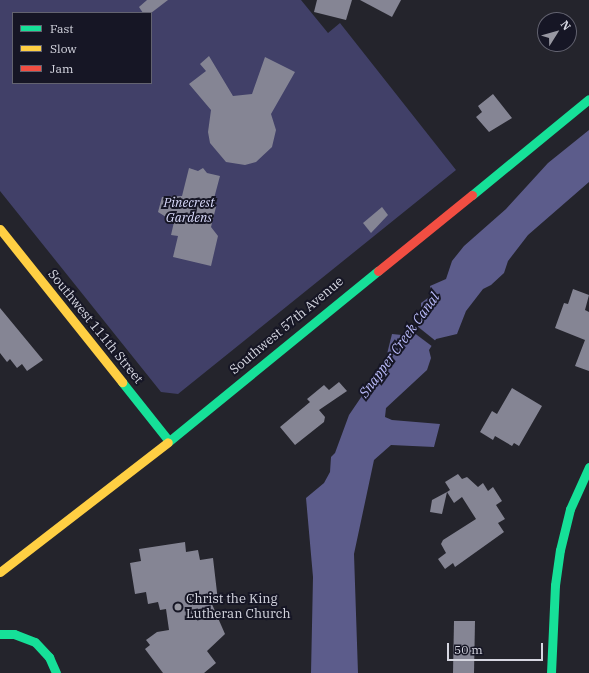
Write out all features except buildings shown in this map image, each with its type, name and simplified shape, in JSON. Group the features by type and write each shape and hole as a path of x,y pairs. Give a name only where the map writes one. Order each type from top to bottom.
{"main road":[{"name":"Southwest 57th Avenue","path":"0,572 169,441 589,98"},
{"name":"Southwest 111th Street","path":"0,229 169,441"},
{"path":"551,673 555,585 560,550 570,509 589,467"},
{"path":"0,634 14,634 34,642 49,657 56,673"}],"green space":[{"name":"Pinecrest Gardens","path":"0,0 301,0 328,33 340,23 456,170 178,394 161,392 0,191"}],"water":[{"name":"Snapper Creek Canal","path":"589,130 589,182 528,235 508,261 504,273 491,285 483,289 466,311 457,334 436,339 429,350 431,358 427,370 386,408 385,417 392,420 440,424 434,447 391,445 374,460 354,554 358,673 311,673 313,577 306,498 324,483 330,472 331,457 335,453 349,415 385,362 392,334 412,336 421,321 421,303 432,295 430,286 446,279 452,261 464,246 506,209 548,163"}],"pier":[{"path":"417,326 437,342 433,347 413,332"}],"traffic: fast":[{"path":"472,195 589,99"},
{"path":"168,442 378,271"},
{"path":"122,382 169,441"},
{"path":"551,673 555,585 560,550 570,509 589,467"},
{"path":"0,634 14,634 35,642 49,657 56,673"}],"traffic: slow":[{"path":"0,229 122,382"},
{"path":"0,572 168,442"}],"traffic: jam":[{"path":"378,271 472,195"}],"place":[{"name":"Christ the King Lutheran Church","path":"178,607"}]}
